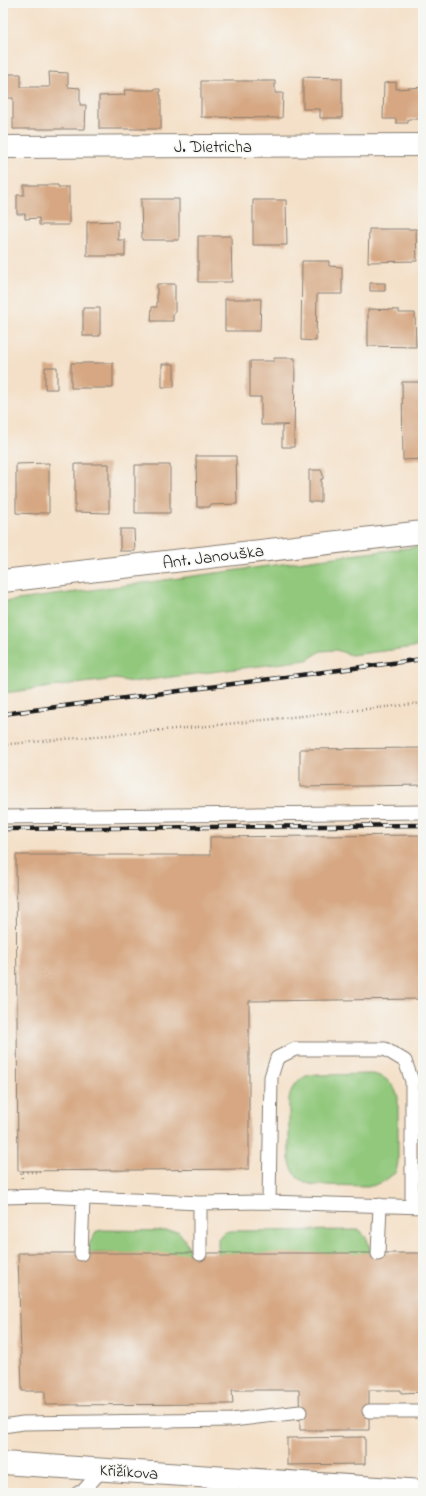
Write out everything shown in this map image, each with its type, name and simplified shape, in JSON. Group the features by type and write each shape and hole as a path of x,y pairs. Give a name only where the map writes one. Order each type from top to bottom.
{"street":[{"name":"J. Dietricha","path":"3,147 423,146"},
{"name":"Ant. Janouška","path":"3,581 423,532"},
{"name":"Křižíkova","path":"3,1463 423,1491"}],"lane":[{"path":"3,817 423,812"},
{"path":"3,1197 83,1198 200,1203 269,1202 417,1207 412,1081 405,1061 385,1049 295,1049 277,1058 271,1077 269,1202"},
{"path":"81,1254 83,1198"},
{"path":"200,1203 200,1254"},
{"path":"378,1254 380,1205"},
{"path":"369,1411 423,1411"},
{"path":"3,1426 22,1423 232,1420 300,1412"},
{"path":"78,1493 83,1491 102,1470"}],"path":[{"path":"3,746 10,744 208,726 423,703"},
{"path":"27,1178 21,1178 21,1172 40,1172 40,1170"}],"green space":[{"path":"423,546 423,646 351,655 336,650 321,651 307,660 132,682 116,679 3,693 3,602"},
{"path":"373,1074 386,1079 394,1088 398,1097 398,1162 396,1172 383,1182 372,1186 313,1185 300,1179 294,1173 289,1159 289,1098 292,1089 298,1081 306,1076"},
{"path":"360,1230 367,1239 372,1254 218,1254 218,1239 223,1233 229,1231"},
{"path":"97,1231 178,1231 185,1240 191,1254 89,1253 89,1244"}],"building":[{"path":"49,72 68,73 68,87 80,88 80,105 86,105 85,129 13,129 13,98 5,98 5,89 3,89 3,74 21,74 21,87 50,87"},
{"path":"303,77 342,78 342,118 320,118 320,109 303,109"},
{"path":"201,81 275,81 275,93 283,93 282,118 201,117"},
{"path":"396,82 396,89 423,87 423,119 408,119 408,123 396,123 396,119 383,119 384,83"},
{"path":"160,89 161,129 99,129 99,96 125,95 124,90"},
{"path":"24,185 58,185 58,187 69,187 69,225 39,225 39,218 25,219 25,214 17,214 17,195 24,195"},
{"path":"141,199 179,199 179,240 142,240"},
{"path":"253,200 286,200 287,245 253,245"},
{"path":"118,221 118,240 125,240 125,256 87,256 87,222"},
{"path":"369,229 416,229 417,261 368,262"},
{"path":"198,236 231,236 232,282 198,282"},
{"path":"302,261 329,261 329,266 342,267 342,294 317,294 316,341 301,340"},
{"path":"370,283 385,283 385,291 370,291"},
{"path":"157,284 175,284 175,313 173,314 173,321 151,321 152,307 157,307"},
{"path":"225,299 261,299 260,331 225,331"},
{"path":"83,308 100,308 100,336 83,336"},
{"path":"368,309 399,310 399,313 415,313 416,347 368,346"},
{"path":"274,358 295,358 294,447 282,447 282,426 288,425 261,425 261,397 250,397 250,361 274,361"},
{"path":"71,363 113,363 113,388 71,388"},
{"path":"162,364 174,364 174,387 162,387"},
{"path":"45,367 57,367 57,389 45,389"},
{"path":"402,382 423,382 423,459 403,460"},
{"path":"196,456 236,456 237,504 197,507"},
{"path":"49,463 49,513 16,513 16,464"},
{"path":"75,464 109,464 109,513 75,512"},
{"path":"135,465 170,465 170,513 135,513"},
{"path":"309,470 321,470 323,475 323,479 321,479 321,502 309,502"},
{"path":"120,529 134,529 135,551 120,551"},
{"path":"423,748 423,785 300,787 300,749"},
{"path":"423,835 423,999 249,1001 249,1169 18,1171 16,855 210,855 210,837"},
{"path":"18,1253 423,1253 423,1392 401,1393 401,1390 369,1390 369,1430 300,1430 299,1390 232,1390 233,1404 45,1405 45,1391 22,1391"},
{"path":"365,1437 365,1464 287,1465 287,1438"}],"railway":[{"path":"3,714 423,659"},
{"path":"3,829 423,825"}]}
